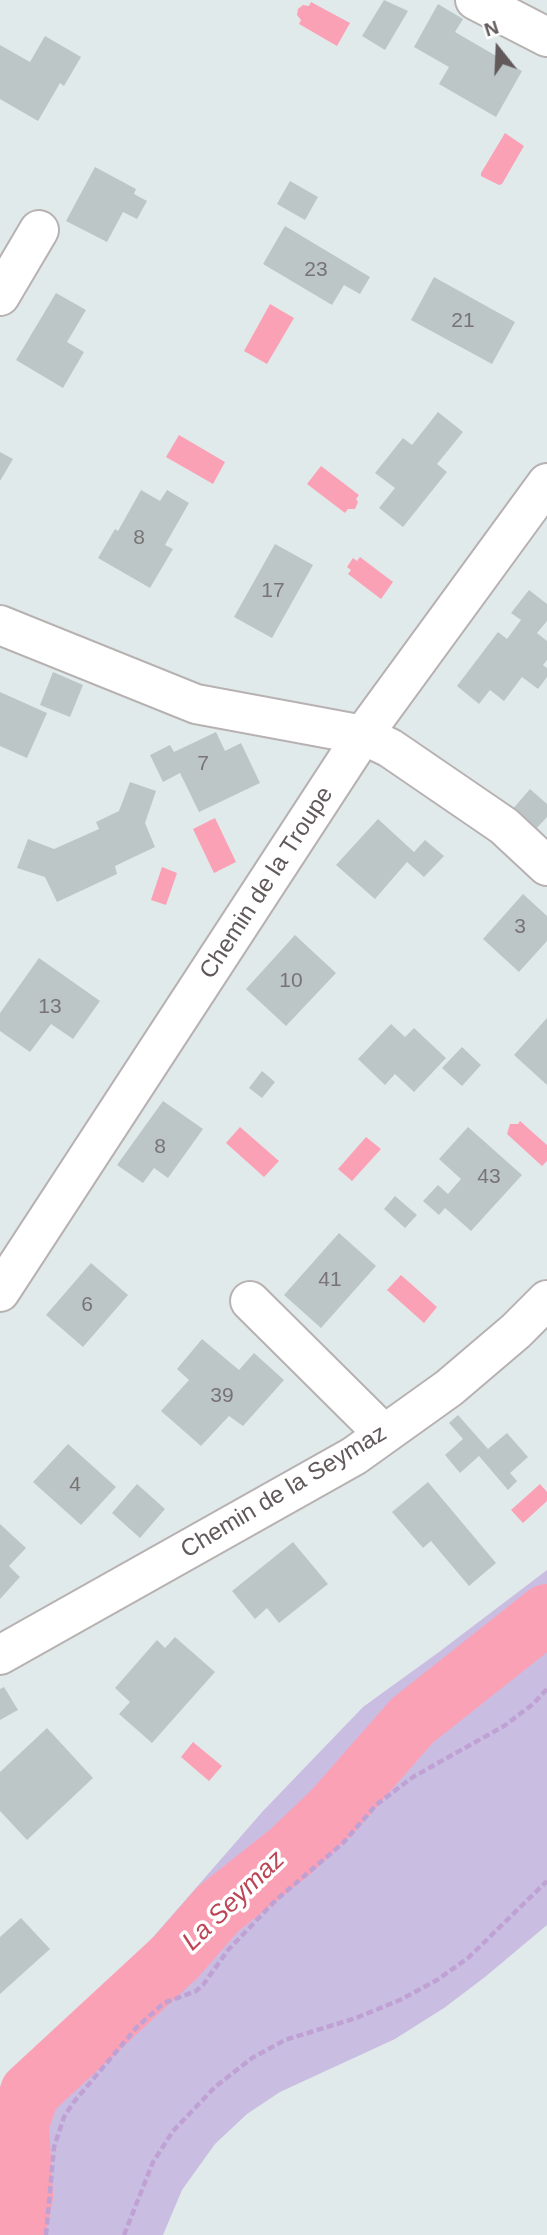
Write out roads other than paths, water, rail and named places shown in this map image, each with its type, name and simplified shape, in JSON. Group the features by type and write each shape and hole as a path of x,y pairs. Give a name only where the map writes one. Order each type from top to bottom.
{"street":[{"path":"475,0 547,37"},
{"path":"0,296 39,230"},
{"name":"Chemin de la Troupe","path":"2,1284 363,735 547,483"},
{"path":"0,625 196,704 363,735 390,748 504,826 547,866"},
{"path":"250,1300 384,1434"},
{"name":"Chemin de la Seymaz","path":"0,1656 354,1456 449,1388 516,1331 547,1300"}],"waterway":[{"name":"La Seymaz","path":"14,2235 23,2197 19,2124 30,2092 176,1957 218,1909 290,1852 333,1811 412,1721 547,1614"}]}
